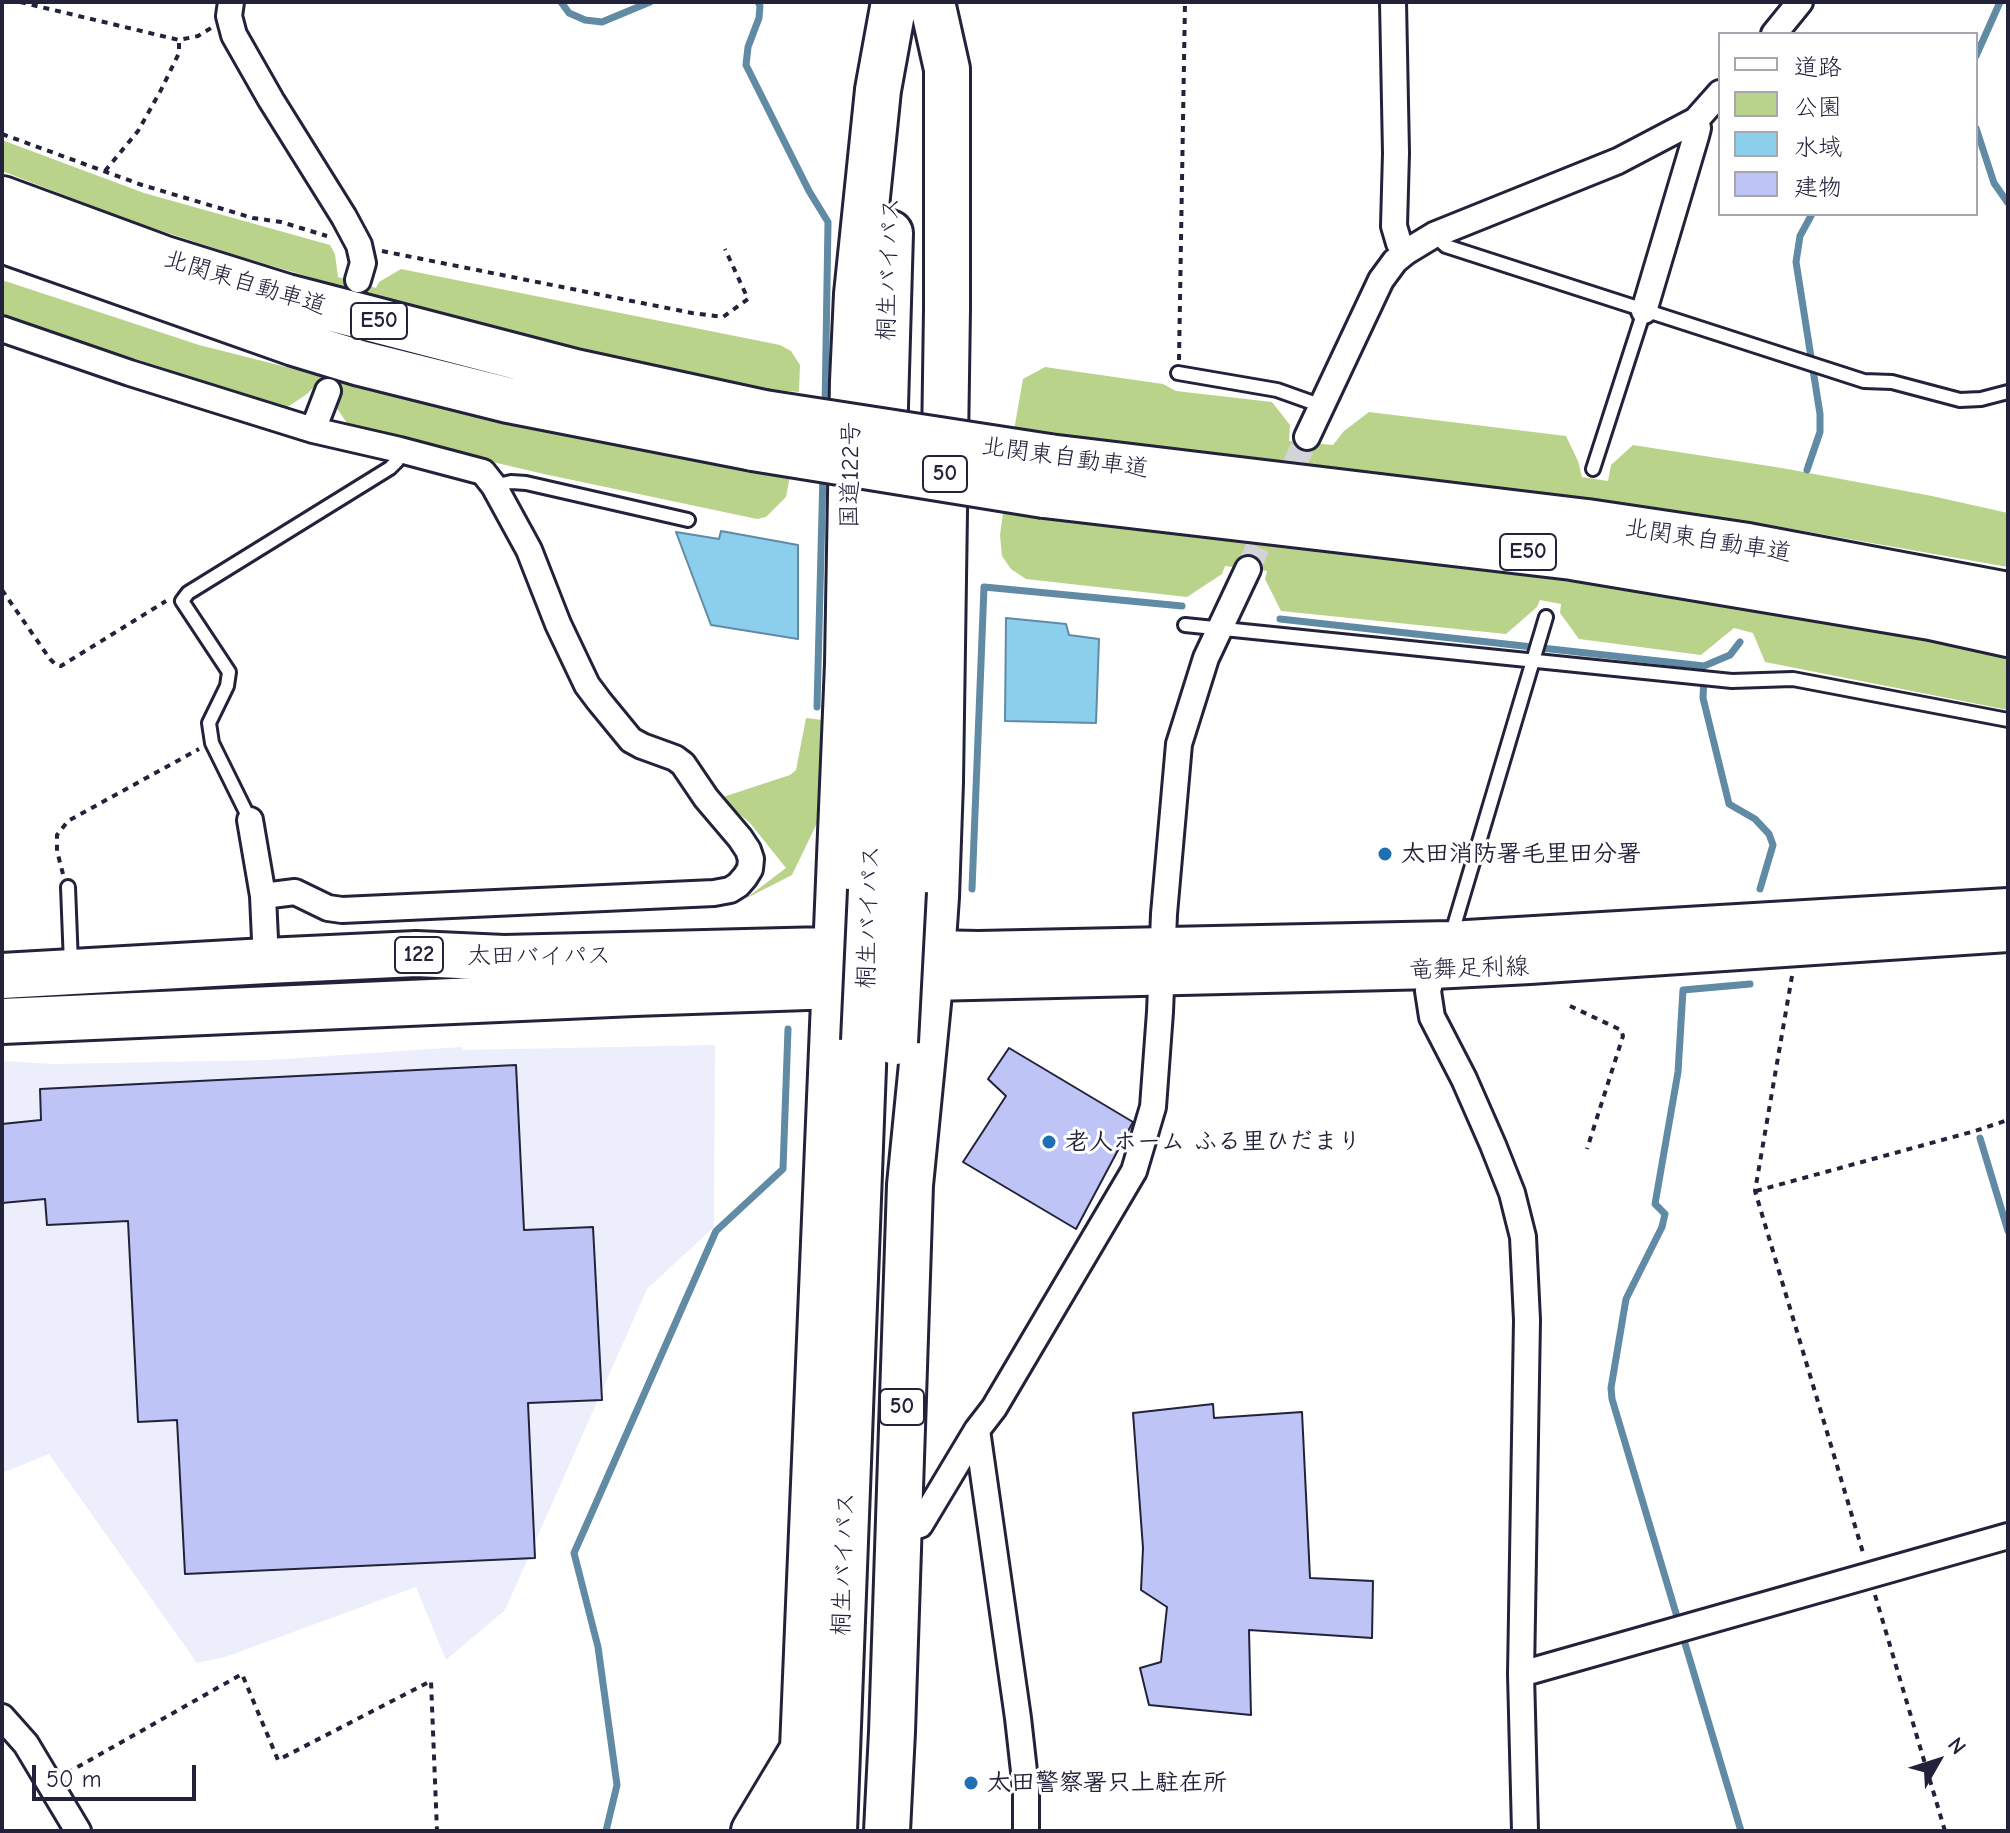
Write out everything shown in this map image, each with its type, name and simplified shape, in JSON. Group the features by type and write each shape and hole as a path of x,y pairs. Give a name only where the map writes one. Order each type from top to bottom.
{"highway":[{"name":"桐生バイパス","path":"865,1831 879,1042 871,891 895,2"},
{"name":"桐生バイパス","path":"871,891 930,2"},
{"name":"50","path":"887,1831 910,1185 931,966 940,782 947,69 930,2"},
{"name":"北関東自動車道","path":"2,199 162,258 287,297 575,372 759,430"},
{"name":"北関東自動車道","path":"2,240 294,343 508,400 759,430 1572,557 1931,617 2008,634"},
{"path":"2,263 117,303 294,343"},
{"name":"北関東自動車道","path":"1047,476 1587,522 1748,546 2008,595"},
{"path":"416,954 500,938 800,923 822,914 832,904 871,891"},
{"name":"50","path":"836,968 871,891"},
{"name":"太田バイパス","path":"2,976 416,954 836,968"},
{"name":"太田バイパス","path":"2,1021 836,968 931,966"},
{"path":"802,1831 836,968"},
{"name":"桐生バイパス","path":"834,1831 879,1042"},
{"path":"754,1831 803,1749"}],"main road":[{"name":"竜舞足利線","path":"931,966 978,949 1450,939 2008,906"},
{"name":"竜舞足利線","path":"931,966 1161,978 1433,971 2008,934"}],"street":[{"path":"1393,2 1394,226 1399,243 1406,252"},
{"path":"1776,32 1800,2"},
{"path":"230,9 234,35 359,245 363,263 358,280"},
{"path":"1307,437 1381,280 1395,261 1434,235 1618,161 1696,120 1718,95"},
{"path":"1644,311 1696,136 1696,120"},
{"path":"2,329 313,430 483,472 529,550 558,624 587,685 631,740 683,764 748,850 751,859 745,877 730,890 714,893 342,910 328,908 295,892 263,896"},
{"path":"313,430 328,391"},
{"path":"897,1532 920,1525 977,1430 994,1408 1134,1171 1153,1107 1179,744 1206,658 1248,569"},
{"path":"250,820 263,896 266,961"},
{"path":"1450,939 1433,971 1428,991 1432,1017 1493,1145 1512,1193 1523,1237 1527,1320 1521,1674 1525,1831"},
{"path":"977,1430 1018,1718 1026,1789 1026,1831"},
{"path":"1521,1674 2008,1536"},
{"path":"2,1717 26,1744 78,1831"}],"lane":[{"path":"1434,235 1446,246 1864,381 1892,382 1960,400 1981,399 2008,392"},
{"path":"1593,469 1644,311"},
{"path":"1178,373 1277,390 1322,406"},
{"path":"250,820 212,743 209,723 227,686 229,672 182,601 188,593 390,468 397,461 400,450"},
{"path":"494,486 526,483 688,520"},
{"path":"1450,939 1546,617"},
{"path":"1185,625 1732,681 1793,679 2008,720"},
{"path":"68,887 72,973"}],"path":[{"path":"20,2 179,40 198,36 230,9"},
{"path":"1178,373 1185,2"},
{"path":"105,172 138,131 154,104 179,53 179,40"},
{"path":"2,134 142,185 253,218 281,222 428,261 692,313 723,317 748,299 725,249"},
{"path":"2,590 50,659 61,666 167,601 182,601"},
{"path":"68,887 57,851 57,835 68,821 212,743"},
{"path":"1798,949 1755,1191 1945,1831"},
{"path":"1570,1006 1621,1030 1623,1036 1587,1149"},
{"path":"1755,1191 2008,1120"},
{"path":"49,1783 242,1674 278,1760 431,1681 437,1831"}],"shaded area":[{"path":"715,1045 714,1227 647,1289 505,1610 446,1660 416,1587 225,1657 197,1663 49,1454 2,1473 2,1061 54,1064 269,1060 461,1047 464,1050"}],"green space":[{"path":"2,140 144,193 330,245 335,254 338,277 376,288 379,282 401,269 780,345 791,351 800,365 799,392 774,390 643,363 476,322 235,255 128,220 2,171"},
{"path":"2,280 199,345 342,381 760,473 762,464 791,471 786,497 766,517 757,519 351,429 334,404 337,393 314,387 286,408 2,315"},
{"path":"1045,367 1163,384 1176,391 1272,402 1290,425 1289,441 1333,445 1344,431 1369,412 1566,436 1582,477 1608,481 1611,465 1633,445 1932,496 2008,513 2008,567 1758,523 1043,432 1042,437 1014,430 1023,379"},
{"path":"1004,506 1655,591 2008,652 2008,710 1765,662 1753,633 1734,628 1701,655 1579,639 1560,613 1561,604 1540,600 1537,607 1506,634 1281,611 1265,579 1267,571 1225,566 1222,574 1187,597 1026,579 1011,569 1002,556 1000,535"},
{"path":"806,718 822,720 819,819 792,875 745,899 786,868 750,823 720,798 790,775 796,770"}],"water":[{"path":"721,531 798,545 798,639 711,625 676,532 719,539"},
{"path":"1006,618 1066,624 1069,635 1099,639 1096,723 1005,721"}],"building":[{"name":"老人ホーム ふる里ひだまり","path":"1009,1048 1133,1122 1076,1229 963,1162 1006,1096 988,1079"},
{"path":"516,1065 524,1230 593,1227 602,1400 528,1403 535,1558 185,1574 177,1420 138,1422 128,1221 47,1225 45,1199 2,1203 2,1124 41,1120 40,1089"},
{"path":"1213,1404 1214,1418 1302,1412 1310,1578 1373,1581 1372,1638 1249,1630 1251,1715 1149,1705 1140,1668 1161,1662 1167,1607 1141,1590 1143,1548 1133,1413"}],"waterway":[{"path":"561,2 569,13 585,20 602,22 650,2"},
{"path":"758,2 759,18 748,47 746,65 809,191 828,222 825,409"},
{"path":"1978,52 2000,2"},
{"path":"1978,134 1994,183 2008,203"},
{"path":"1807,470 1820,432 1820,414 1796,262 1800,236 1811,216"},
{"path":"817,707 823,473"},
{"path":"972,889 984,587 1182,606"},
{"path":"1280,619 1704,666 1730,655 1740,642"},
{"path":"1704,676 1703,698 1729,804 1755,819 1769,834 1773,845 1760,889"},
{"path":"1741,1831 1611,1388 1626,1299 1662,1227 1665,1214 1655,1204 1678,1072 1683,990 1750,984"},
{"path":"606,1831 617,1785 598,1647 574,1553 716,1231 783,1169 788,1029"},
{"path":"1980,1138 2008,1231"}],"tunnel":[{"path":"1248,569 1307,437"}],"place":[{"name":"太田消防署毛里田分署","path":"1385,854"},
{"name":"老人ホーム ふる里ひだまり","path":"1049,1142"},
{"name":"太田警察署只上駐在所","path":"971,1783"}]}
